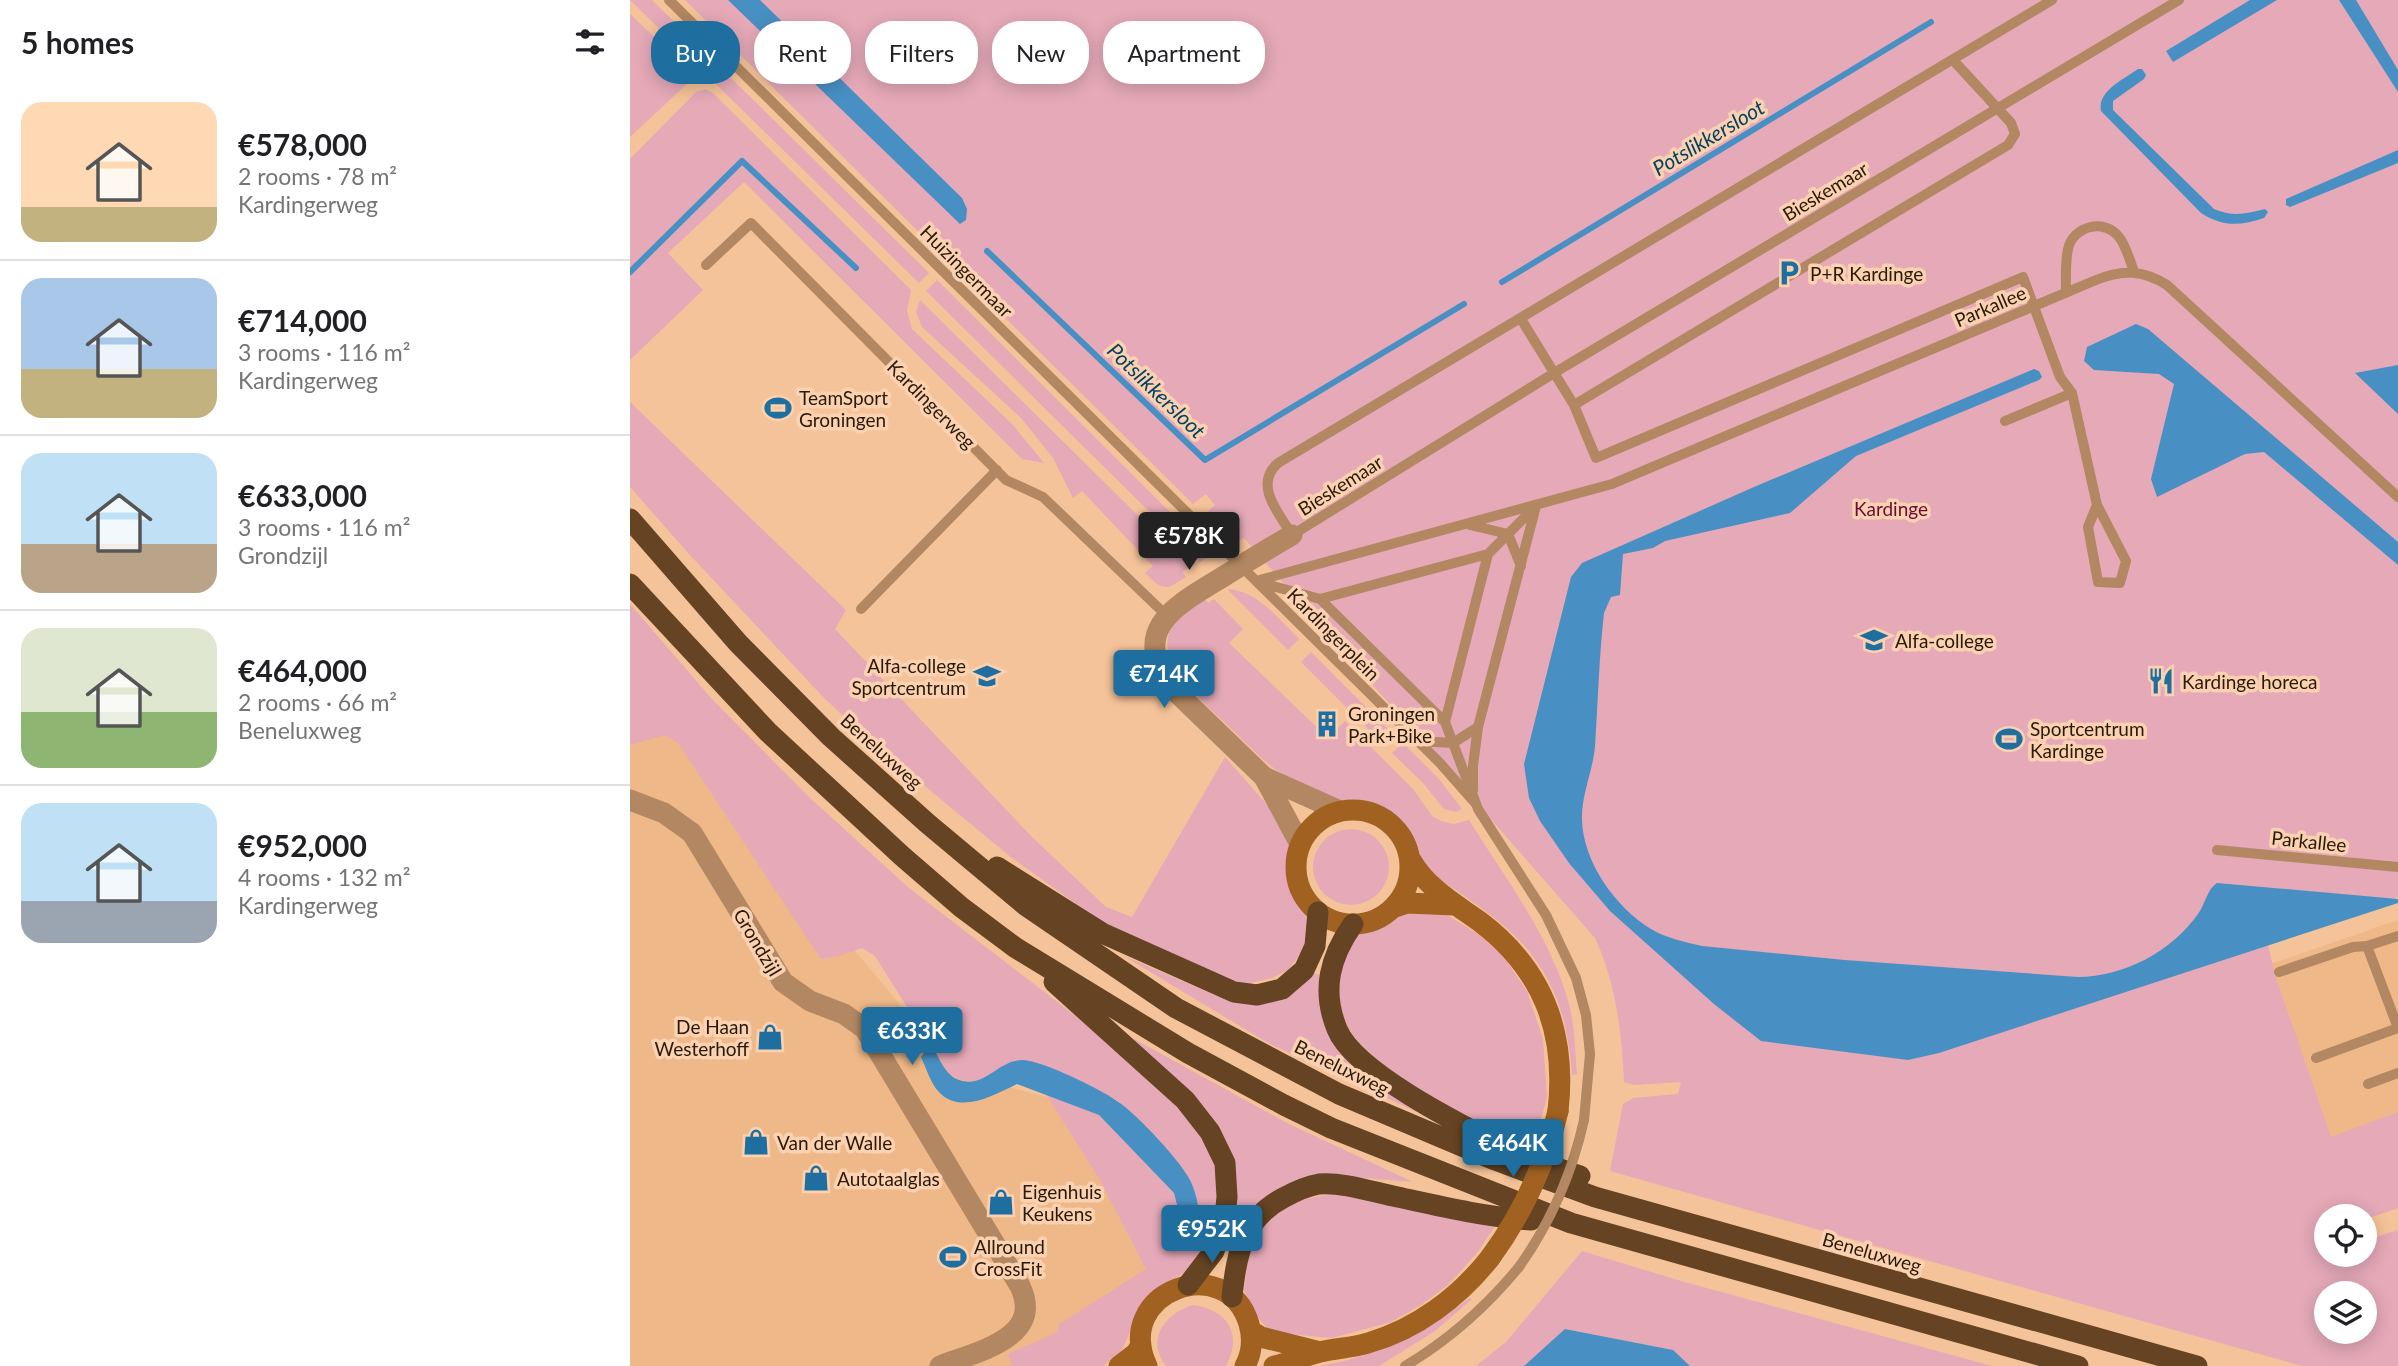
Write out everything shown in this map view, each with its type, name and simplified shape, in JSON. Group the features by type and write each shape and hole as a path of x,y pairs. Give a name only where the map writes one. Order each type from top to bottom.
{"highway":[{"name":"Beneluxweg","path":"630,519 738,643 831,737 927,823 1025,905 1176,1008 1339,1094 1526,1172 1595,1197 2197,1366"},
{"path":"630,584 768,732 902,856 961,907 1016,948 1185,1100 1210,1132 1225,1163 1227,1197 1225,1217 1214,1251 1188,1285"},
{"path":"927,823 1102,933 1234,992 1257,995 1282,989 1304,970 1315,946 1318,912"},
{"path":"1353,924 1332,959 1328,993 1337,1031 1362,1062 1408,1094 1507,1148 1600,1184 1665,1216"},
{"path":"1016,948 1188,1053 1284,1105 1331,1128 1571,1223 2078,1366"},
{"path":"1232,1297 1237,1255 1259,1215 1269,1205 1296,1191 1319,1184 1356,1188 1494,1217 1571,1223"}],"street":[{"path":"1292,535 1187,598 1166,615 1160,624 1156,644 1159,667 1165,679 1173,690 1264,777 1300,844"},
{"path":"1264,777 1340,811 1368,811 1381,816 1401,834 1417,871 1454,905 1503,940 1541,991 1556,1034 1561,1086 1558,1111 1543,1163 1532,1189 1490,1258 1454,1296 1423,1318 1370,1342 1320,1352 1292,1363 1274,1366"},
{"name":"Grondzijl","path":"630,800 664,813 692,833 783,982 810,1001 844,1014 865,1030 1020,1286 1026,1311 1014,1334 940,1366"},
{"path":"1340,811 1316,822 1307,832 1296,856 1297,881 1309,903 1318,912 1334,921 1353,924 1383,916 1395,907 1408,885 1411,860"},
{"path":"1395,907 1407,904 1454,905"},
{"path":"1147,1366 1141,1345 1143,1324 1152,1306 1168,1292 1188,1285 1211,1286 1232,1297 1241,1307 1251,1331 1251,1352 1245,1366"},
{"path":"1251,1331 1261,1337 1320,1352"},
{"path":"1119,1366 1136,1353 1141,1345"}],"lane":[{"name":"Huizingermaar","path":"669,0 1240,566"},
{"name":"Bieskemaar","path":"2052,0 1285,458 1272,468 1266,479 1266,490 1292,535 1554,373 2179,0"},
{"path":"1574,405 2008,145 2015,134 2011,123 1953,60"},
{"name":"Kardingerweg","path":"706,265 751,223 1006,480 1043,497 1166,615"},
{"path":"2066,293 2068,249 2075,235 2088,227 2105,227 2119,236 2133,272 2146,274 2167,285 2398,497"},
{"name":"Parkallee","path":"1536,506 1631,477 2108,275 2133,272"},
{"path":"1521,319 1574,405 1596,458 2023,277 2060,377 2072,393 2097,505 2126,561 2120,583 2098,582 2088,527 2097,505"},
{"path":"2005,421 2072,393"},
{"path":"862,608 997,470"},
{"name":"Kardingerplein","path":"1256,581 1536,506"},
{"path":"1445,722 1488,554 1536,506"},
{"path":"1405,1366 1463,1325 1500,1290 1519,1267 1534,1246 1560,1197 1584,1120 1590,1054 1586,1015 1576,978 1546,915 1476,804 1473,766 1478,727 1536,506"},
{"name":"Kardingerplein","path":"1468,525 1508,534"},
{"path":"1508,534 1521,566"},
{"name":"Kardingerplein","path":"1320,599 1488,554"},
{"name":"Kardingerplein","path":"1240,566 1417,741 1476,804"},
{"name":"Kardingerplein","path":"1256,581 1320,599 1445,722 1476,804"},
{"path":"1417,741 1452,743 1478,727"},
{"name":"Parkallee","path":"2217,850 2398,867"},
{"path":"2279,972 2353,947 2367,946 2398,936"},
{"path":"2316,1058 2398,1028 2396,1016 2367,946"},
{"path":"2368,1084 2398,1073"}],"shaded area":[{"path":"630,681 957,1073 1055,1099 1153,1269 1036,1366 630,1366"},
{"path":"2398,920 2398,1123 2329,1146 2265,966"}],"green space":[{"path":"630,0 652,0 673,21 651,21"},
{"name":"Kardinge","path":"685,0 2398,0 2398,897 2247,946 2249,951 2268,945 2275,975 2331,1137 2398,1112 2398,1208 2377,1215 2377,1204 2314,1204 2314,1267 2377,1267 2377,1237 2398,1230 2398,1366 2302,1366 1610,1171 1623,1104 1633,1098 1678,1094 1681,1082 1634,1085 1624,1082 1617,1008 1595,938 1244,538 1233,544 1204,515 1215,505 1206,494 1193,504 770,84 851,84 851,21 754,21 754,68 740,55 740,21 706,21"},
{"path":"630,14 651,34 651,84 687,84 630,137"},
{"path":"716,84 737,84 929,273 919,283"},
{"path":"705,89 713,93 911,290 907,311 912,329 1013,425 1044,463 1022,459 744,182 668,253 703,290 630,360 630,159 696,92"},
{"path":"937,280 1177,519 1167,529 926,291"},
{"path":"920,300 1190,567 1182,572 1186,577 1164,587 1145,573 1153,566 1082,491 1073,498 1053,458 1021,418 922,327 916,312"},
{"path":"630,402 846,610 835,629 1031,836 1106,907 1132,917 1225,757 1277,816 1289,841 1287,869 1293,890 1307,918 1308,934 1304,950 1288,970 1272,978 1247,984 1217,976 1124,938 1012,858 880,749 825,699 630,487"},
{"path":"1188,529 1213,554 1200,562 1177,540"},
{"path":"1227,589 1258,600 1299,639 1288,650"},
{"path":"1205,599 1208,603 1214,599 1243,629 1229,643 1328,738 1345,721 1413,789 1432,816 1454,824 1469,820 1526,909 1551,955 1571,1013 1577,1074 1572,1075 1566,1033 1555,994 1535,959 1521,942 1486,912 1427,870 1407,834 1388,814 1370,806 1324,794 1276,770 1200,699 1177,673 1167,644 1171,628 1182,613"},
{"path":"630,604 711,698 809,797 909,888 1107,1040 1174,1096 1209,1144 1221,1178 1217,1225 1200,1259 1151,1295 1139,1311 1122,1350 1103,1366 1012,1366 1008,1354 1058,1332 1058,1325 1146,1269 1100,1180 1046,1094 1099,1115 1174,1193 1178,1202 1177,1161 1120,1102 1084,1083 1038,1064 1015,1060 978,1082 957,1079 949,1074 875,956 862,948 821,959 678,743 665,735 630,745"},
{"path":"1311,652 1392,733 1382,743 1301,662"},
{"path":"1403,743 1439,779 1462,809 1456,812 1444,809 1423,783 1392,753"},
{"path":"1351,829 1365,832 1378,840 1386,853 1389,867 1386,881 1378,894 1365,902 1351,905 1337,902 1324,894 1316,881 1313,867 1316,853 1324,840 1337,832"},
{"path":"1406,913 1447,915 1478,934 1503,956 1527,991 1543,1039 1547,1097 1534,1145 1440,1102 1394,1074 1375,1059 1349,1030 1341,1008 1339,992 1341,968 1348,947 1361,934"},
{"path":"1124,956 1217,996 1247,1001 1311,972 1323,976 1327,1029 1350,1065 1419,1113 1268,1043"},
{"path":"1127,1035 1289,1124 1413,1182 1340,1176 1241,1228 1232,1224 1232,1158"},
{"path":"1334,1193 1495,1226 1477,1253 1448,1285 1391,1322 1332,1338 1288,1334 1267,1328 1253,1312 1244,1290 1249,1253 1258,1230 1291,1202"},
{"path":"1582,1251 1681,1281 1992,1366 1690,1366 1672,1350 1566,1329 1524,1366 1476,1366 1506,1342"},
{"path":"1469,1298 1472,1299 1435,1331 1379,1366 1319,1366 1361,1356 1398,1342 1434,1323"},
{"path":"1193,1305 1215,1312 1229,1325 1233,1344 1226,1366 1166,1366 1160,1356 1158,1337 1162,1328 1174,1314"}],"water":[{"path":"728,0 760,0 781,21 754,21 754,25"},
{"path":"2250,0 2277,0 2173,62 2166,51"},
{"path":"2339,0 2356,0 2398,70 2398,92"},
{"path":"2138,69 2142,69 2146,75 2144,79 2113,101 2113,110 2214,209 2239,214 2265,209 2268,212 2264,218 2232,224 2217,221 2201,213 2101,111 2103,97 2107,92"},
{"path":"815,84 846,84 962,198 967,209 966,220 960,224"},
{"path":"2398,150 2398,163 2290,207 2286,205 2286,199"},
{"path":"2136,324 2148,329 2398,542 2398,565 2264,452 2245,454 2157,497 2151,479 2174,384 2159,374 2094,370 2084,361 2087,347"},
{"path":"2398,365 2398,414 2355,373"},
{"path":"2034,369 2039,371 2042,377 2039,380 1856,456 1790,513 1665,541 1653,548 1623,554 1620,595 1611,597 1604,613 1595,746 1582,811 1588,852 1604,882 1626,909 1651,929 1702,946 1845,960 2078,977 2095,976 2129,967 2161,950 2187,927 2217,883 2398,899 2398,903 1939,1053 1908,1060 1761,1041 1714,1004 1610,911 1569,863 1540,821 1529,798 1524,764 1571,577 1582,563"},
{"path":"933,1048 947,1071 959,1080 977,1081 1007,1064 1023,1060 1058,1071 1112,1097 1148,1128 1186,1173 1197,1199 1196,1222 1192,1226 1181,1220 1174,1193 1099,1115 1017,1084 977,1101 957,1102 947,1099 934,1085 921,1057 927,1049"},
{"path":"1565,1329 1673,1350 1690,1366 1524,1366"}],"waterway":[{"name":"Potslikkersloot","path":"1502,282 1931,22"},
{"path":"630,272 742,161 856,268"},
{"name":"Potslikkersloot","path":"987,251 1205,460 1464,304"}],"place":[{"name":"P+R Kardinge","path":"1789,273"},
{"name":"TeamSport Groningen","path":"778,408"},
{"name":"Alfa-college","path":"1874,640"},
{"name":"Alfa-college Sportcentrum","path":"987,676"},
{"name":"Kardinge horeca","path":"2161,681"},
{"name":"Groningen Park+Bike","path":"1327,724"},
{"name":"Sportcentrum Kardinge","path":"2009,739"},
{"name":"De Haan Westerhoff","path":"770,1037"},
{"name":"Van der Walle","path":"756,1142"},
{"name":"Autotaalglas","path":"816,1178"},
{"name":"Eigenhuis Keukens","path":"1001,1202"},
{"name":"Allround CrossFit","path":"953,1257"}]}
